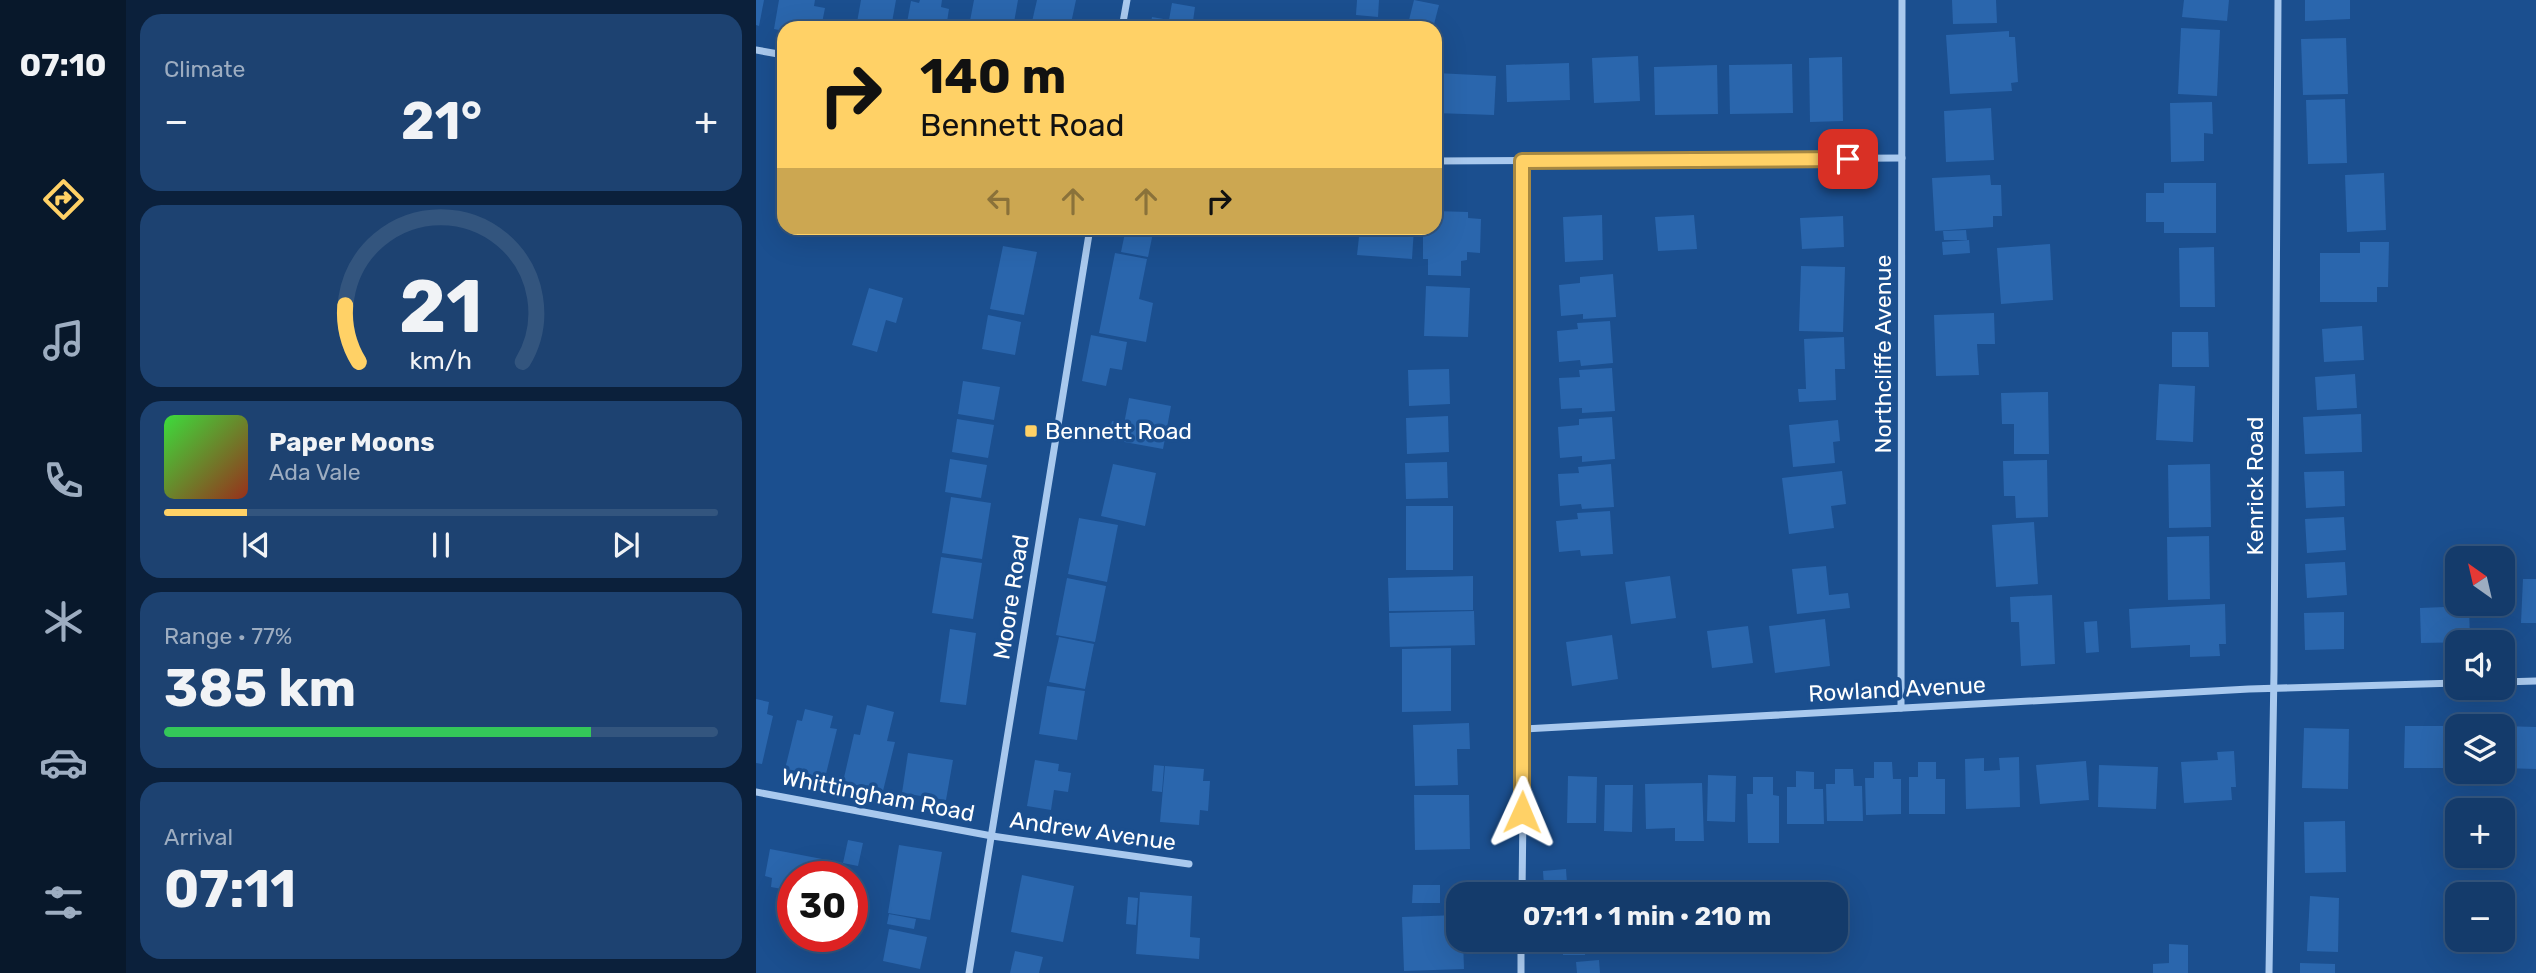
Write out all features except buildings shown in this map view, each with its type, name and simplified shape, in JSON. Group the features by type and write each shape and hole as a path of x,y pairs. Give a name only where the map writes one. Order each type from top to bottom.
{"street":[{"path":"1123,21 1127,0"},
{"name":"Northcliffe Avenue","path":"1901,708 1902,0"},
{"name":"Kenrick Road","path":"2269,973 2277,0"},
{"path":"756,50 777,54"},
{"path":"1442,161 1902,158"},
{"path":"1522,161 1522,882"},
{"name":"Moore Road","path":"969,973 1089,235"},
{"path":"2515,682 2536,681"},
{"name":"Rowland Avenue","path":"1524,729 2273,688 2445,683"},
{"name":"Whittingham Road","path":"756,792 992,836"},
{"name":"Andrew Avenue","path":"992,836 1189,864"},
{"path":"1521,952 1521,973"}],"place":[{"name":"Bennett Road","path":"1031,431"}],"route":[{"path":"1522,812 1522,161 1848,159"}]}
